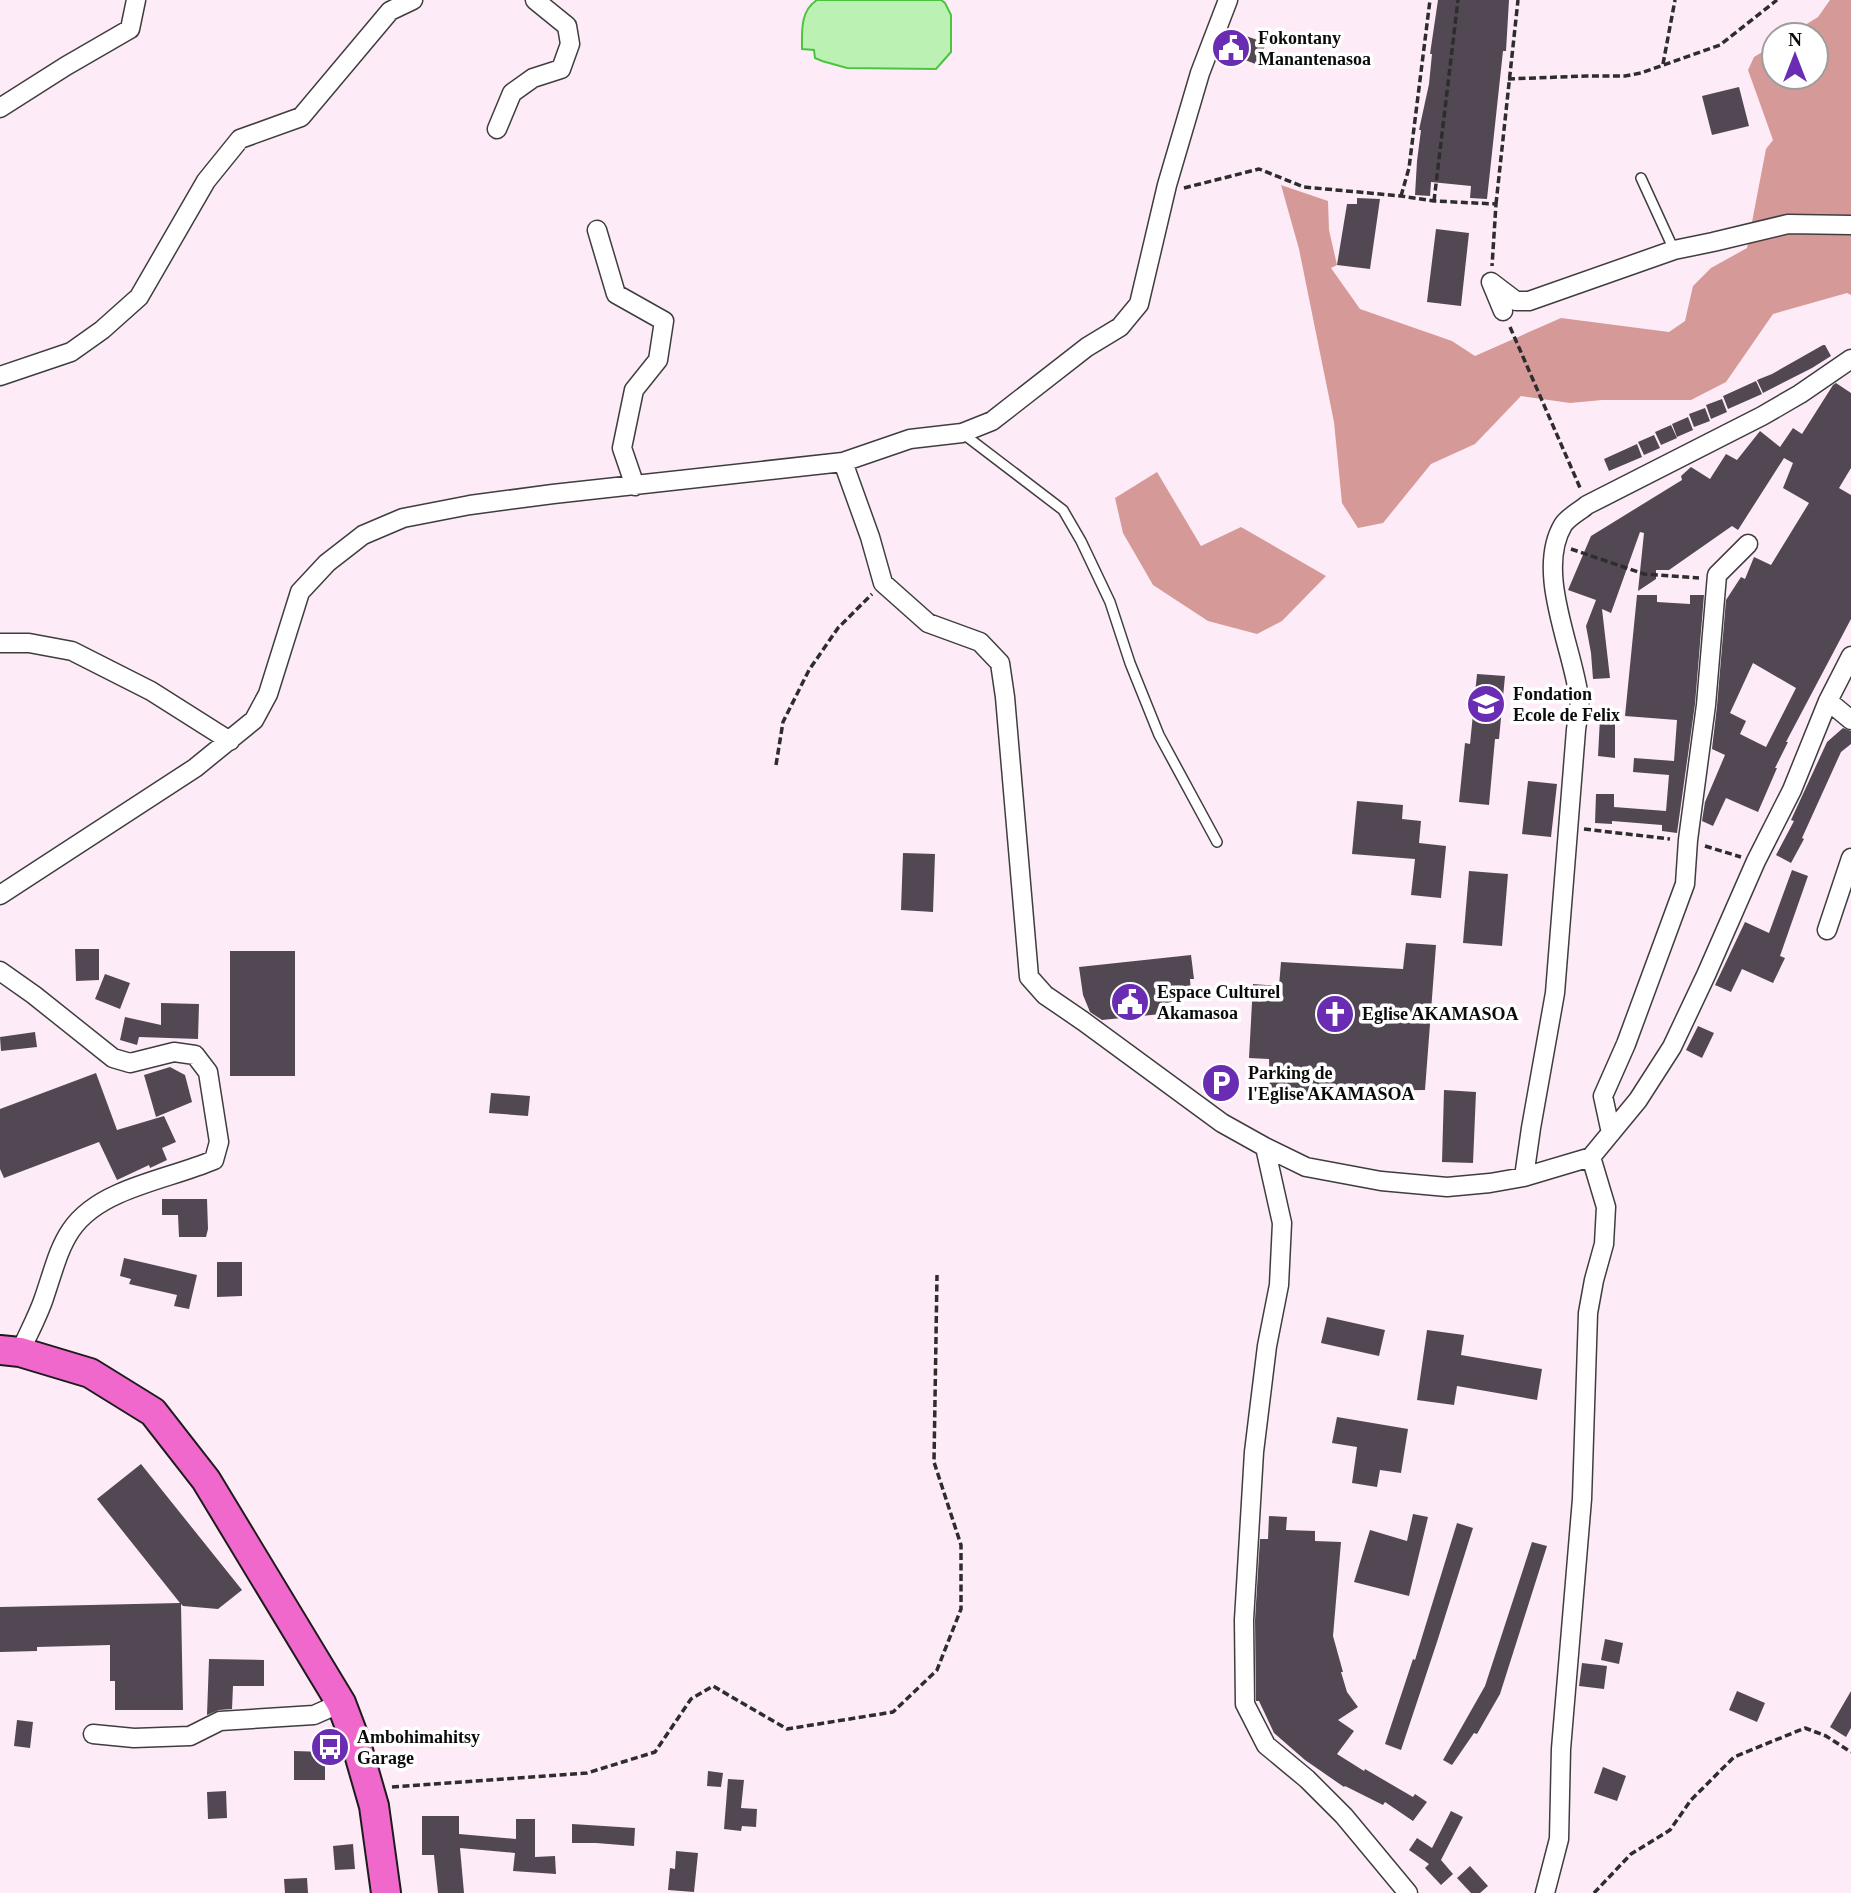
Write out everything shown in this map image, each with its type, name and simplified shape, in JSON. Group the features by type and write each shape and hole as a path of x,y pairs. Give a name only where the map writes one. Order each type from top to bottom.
{"main road":[{"path":"10,1351 90,1373 153,1412 206,1480 341,1703 374,1806 386,1893"}],"street":[{"path":"0,108 130,29 136,0"},
{"path":"0,376 71,352 102,330 139,296 206,181 240,139 301,117 390,11 413,0"},
{"path":"496,129 512,93 533,78 561,69 570,44 567,26 535,0"},
{"path":"0,895 195,768 254,720 268,694 300,592 327,563 363,535 403,517 470,505 843,462 910,439 962,433 992,421 1087,347 1120,327 1139,304 1167,185 1200,73 1228,0"},
{"path":"1491,282 1516,301 1530,301 1674,250 1788,223 1851,225"},
{"path":"597,230 615,293 664,321 658,360 634,390 622,448 635,485"},
{"path":"1491,282 1503,312"},
{"path":"1524,1178 1555,993 1580,701 1551,568 1563,524 1587,505 1762,416 1851,359"},
{"path":"843,462 883,583 928,623 980,642 1000,663 1029,977 1045,995 1222,1123 1306,1167 1381,1181 1447,1187 1524,1178 1591,1157 1638,1100 1672,1047 1756,861 1792,790 1828,701 1851,656"},
{"path":"1611,1133 1603,1096 1626,1044 1685,884 1706,705 1717,575 1748,544"},
{"path":"0,642 29,642 72,652 151,691 230,741"},
{"path":"1828,701 1851,720"},
{"path":"1827,930 1851,858"},
{"path":"0,971 113,1058 130,1063 174,1052 195,1055 208,1072 219,1142 214,1160 118,1194 84,1214 64,1240 43,1302 10,1351"},
{"path":"1265,1147 1282,1223 1279,1285 1267,1346 1254,1452 1244,1620 1245,1704 1266,1745 1307,1779 1344,1816 1408,1893"},
{"path":"1545,1893 1559,1839 1560,1749 1582,1499 1588,1313 1604,1244 1606,1207 1591,1157"},
{"path":"93,1734 134,1738 190,1736 220,1721 314,1715 341,1703"}],"lane":[{"path":"1641,178 1674,250"},
{"path":"962,433 1063,510 1110,602 1130,663 1160,735 1217,842"}],"path":[{"path":"1401,196 1409,168 1430,0"},
{"path":"1434,201 1458,0"},
{"path":"1491,282 1496,204 1518,0"},
{"path":"1663,64 1675,0"},
{"path":"1508,79 1625,76 1640,73 1720,45 1777,0"},
{"path":"1167,185 1184,188 1259,169 1304,187 1434,201 1496,204"},
{"path":"1503,312 1587,505"},
{"path":"1556,544 1644,574 1707,578 1717,575"},
{"path":"776,765 783,722 809,670 838,628 883,583"},
{"path":"1568,827 1688,841 1756,861"},
{"path":"369,1788 587,1773 654,1752 691,1699 713,1686 788,1729 893,1713 937,1670 961,1609 961,1545 934,1462 937,1275"},
{"path":"1594,1893 1631,1854 1670,1830 1691,1800 1734,1757 1805,1728 1826,1735 1851,1752"}],"shaded area":[{"path":"817,0 941,0 951,15 951,52 936,69 847,68 822,61 815,58 814,50 802,49 805,16"},
{"path":"1830,0 1851,0 1851,295 1847,293 1773,314 1726,382 1691,400 1602,400 1570,403 1521,396 1475,444 1431,464 1383,523 1358,528 1342,503 1334,422 1299,249 1281,185 1328,201 1329,230 1337,265 1331,268 1360,309 1452,341 1475,356 1561,318 1669,332 1685,321 1693,286 1711,268 1747,248 1766,149 1773,140 1748,70 1754,57 1760,53 1760,91 1830,91 1830,21 1812,21 1818,17"},
{"path":"1157,472 1201,546 1241,527 1326,576 1282,621 1257,634 1208,621 1153,585 1123,533 1115,498"}],"building":[{"path":"1438,0 1509,0 1506,51 1503,51 1487,199 1470,198 1471,186 1431,182 1430,196 1415,195 1419,130 1429,84 1430,54"},
{"path":"1243,35 1266,43 1258,65 1235,56"},
{"path":"1739,87 1749,126 1712,135 1702,96"},
{"path":"1357,198 1380,199 1370,269 1337,265 1347,204 1357,204"},
{"path":"1436,229 1469,233 1461,306 1427,302"},
{"path":"1823,345 1831,356 1763,393 1757,380"},
{"path":"1756,381 1762,394 1728,409 1723,396"},
{"path":"1836,383 1851,393 1851,468 1839,488 1851,495 1851,619 1786,742 1758,812 1726,798 1713,826 1702,821 1705,802 1725,755 1712,749 1726,600 1741,577 1745,579 1754,557 1771,565 1809,503 1783,488 1793,463 1784,458 1738,530 1732,526 1669,570 1656,570 1656,579 1638,591 1644,533 1640,532 1611,613 1602,609 1610,678 1593,679 1586,626 1596,600 1568,590 1591,536 1682,480 1681,476 1691,467 1710,479 1726,454 1737,460 1760,431 1780,447 1793,428 1802,434","holes":["1753,663 1796,688 1766,747 1740,734 1746,721 1730,713"]},
{"path":"1722,399 1727,412 1711,419 1706,405"},
{"path":"1705,408 1710,421 1694,427 1689,414"},
{"path":"1688,417 1693,430 1677,437 1672,424"},
{"path":"1671,425 1677,438 1661,445 1655,432"},
{"path":"1654,435 1660,448 1644,455 1638,442"},
{"path":"1637,444 1642,457 1609,471 1604,459"},
{"path":"1637,595 1657,595 1657,602 1690,604 1690,595 1704,595 1695,704 1677,833 1662,831 1662,825 1612,821 1612,824 1595,823 1596,794 1614,794 1614,807 1666,811 1669,775 1633,772 1634,758 1674,761 1677,720 1625,716"},
{"path":"1477,674 1505,676 1499,739 1495,739 1489,805 1459,802 1465,743 1470,744"},
{"path":"1600,718 1615,719 1615,758 1598,756"},
{"path":"1843,728 1851,731 1851,744 1841,752 1791,863 1776,855 1794,821 1791,820 1827,742"},
{"path":"1528,781 1557,784 1551,837 1522,834"},
{"path":"1357,801 1403,805 1402,819 1421,821 1419,843 1446,846 1441,898 1411,895 1415,859 1352,854"},
{"path":"903,853 935,854 933,912 901,910"},
{"path":"1792,870 1808,876 1780,956 1785,958 1773,983 1742,969 1731,992 1715,985 1745,922 1769,933"},
{"path":"1469,871 1508,874 1502,946 1463,943"},
{"path":"1406,943 1436,945 1425,1090 1330,1091 1330,1096 1270,1098 1269,1059 1249,1058 1253,984 1279,986 1281,962 1403,969"},
{"path":"75,949 99,949 99,980 76,981"},
{"path":"230,951 295,951 295,1076 230,1076"},
{"path":"1191,955 1194,979 1190,979 1191,994 1171,997 1172,1002 1159,1004 1161,1014 1102,1020 1090,1012 1083,995 1079,967"},
{"path":"105,974 130,983 120,1009 95,999"},
{"path":"161,1003 199,1004 198,1039 139,1037 137,1045 120,1040 125,1017 161,1025"},
{"path":"1698,1026 1714,1033 1702,1058 1686,1050"},
{"path":"35,1032 37,1047 1,1051 0,1037"},
{"path":"170,1067 185,1075 192,1102 156,1117 144,1075"},
{"path":"96,1073 117,1130 164,1116 176,1142 162,1148 167,1160 117,1180 99,1142 4,1178 0,1169 0,1109"},
{"path":"1444,1090 1476,1092 1473,1163 1442,1162"},
{"path":"491,1093 530,1096 528,1116 489,1113"},
{"path":"162,1199 207,1199 206,1237 179,1237 178,1215 162,1215"},
{"path":"124,1258 197,1275 189,1309 174,1306 177,1295 129,1284 131,1279 120,1276"},
{"path":"217,1262 242,1262 242,1296 217,1297"},
{"path":"1327,1317 1385,1330 1379,1356 1321,1343"},
{"path":"1427,1330 1464,1335 1461,1355 1542,1369 1537,1400 1457,1386 1454,1405 1417,1400"},
{"path":"1337,1417 1408,1429 1401,1473 1380,1470 1377,1487 1352,1483 1357,1447 1332,1443"},
{"path":"141,1464 242,1590 218,1609 181,1604 183,1710 115,1710 115,1681 110,1681 110,1645 37,1647 37,1651 0,1652 0,1607 180,1603 97,1499"},
{"path":"1413,1514 1428,1517 1409,1596 1354,1582 1370,1530 1407,1541"},
{"path":"1269,1516 1287,1517 1286,1530 1315,1531 1315,1541 1341,1542 1333,1636 1347,1692 1358,1707 1338,1720 1354,1731 1337,1754 1364,1771 1365,1769 1413,1797 1415,1794 1427,1802 1413,1821 1385,1802 1383,1805 1344,1787 1305,1760 1274,1733 1259,1701 1256,1701 1255,1620 1260,1539 1268,1539"},
{"path":"1457,1523 1473,1528 1401,1750 1385,1744 1413,1659 1415,1660"},
{"path":"1532,1542 1547,1546 1500,1694 1477,1734 1474,1733 1452,1765 1443,1760 1485,1686"},
{"path":"1605,1639 1623,1643 1619,1664 1601,1660"},
{"path":"209,1659 264,1660 264,1686 233,1686 232,1709 207,1715"},
{"path":"1582,1663 1607,1666 1604,1689 1579,1686"},
{"path":"1737,1691 1765,1703 1757,1722 1729,1710"},
{"path":"1851,1691 1851,1728 1846,1737 1830,1727"},
{"path":"17,1720 33,1722 30,1748 14,1746"},
{"path":"294,1751 325,1752 325,1780 294,1780"},
{"path":"1603,1767 1626,1776 1617,1801 1594,1793"},
{"path":"708,1771 723,1773 721,1787 707,1786"},
{"path":"728,1779 744,1780 741,1808 757,1809 756,1827 742,1826 741,1831 724,1829"},
{"path":"226,1791 227,1818 208,1819 207,1792"},
{"path":"1451,1811 1463,1817 1441,1860 1453,1874 1441,1885 1425,1868 1429,1864 1409,1850 1417,1838 1432,1848"},
{"path":"422,1816 459,1816 459,1834 516,1839 516,1819 535,1819 535,1857 555,1856 556,1874 513,1871 515,1853 460,1848 464,1893 438,1893 434,1855 422,1855"},
{"path":"572,1824 635,1828 634,1846 572,1843"},
{"path":"353,1844 355,1869 335,1870 333,1846"},
{"path":"676,1851 698,1853 694,1892 668,1890 670,1868 675,1869"},
{"path":"1470,1866 1488,1886 1480,1893 1471,1893 1457,1878"},
{"path":"307,1878 308,1893 285,1893 284,1879"}],"place":[{"name":"Fokontany Manantenasoa","path":"1231,48"},
{"name":"Fondation Ecole de Felix","path":"1486,704"},
{"name":"Espace Culturel Akamasoa","path":"1130,1002"},
{"name":"Eglise AKAMASOA","path":"1335,1014"},
{"name":"Parking de l'Eglise AKAMASOA","path":"1221,1083"},
{"name":"Ambohimahitsy Garage","path":"330,1747"}]}
